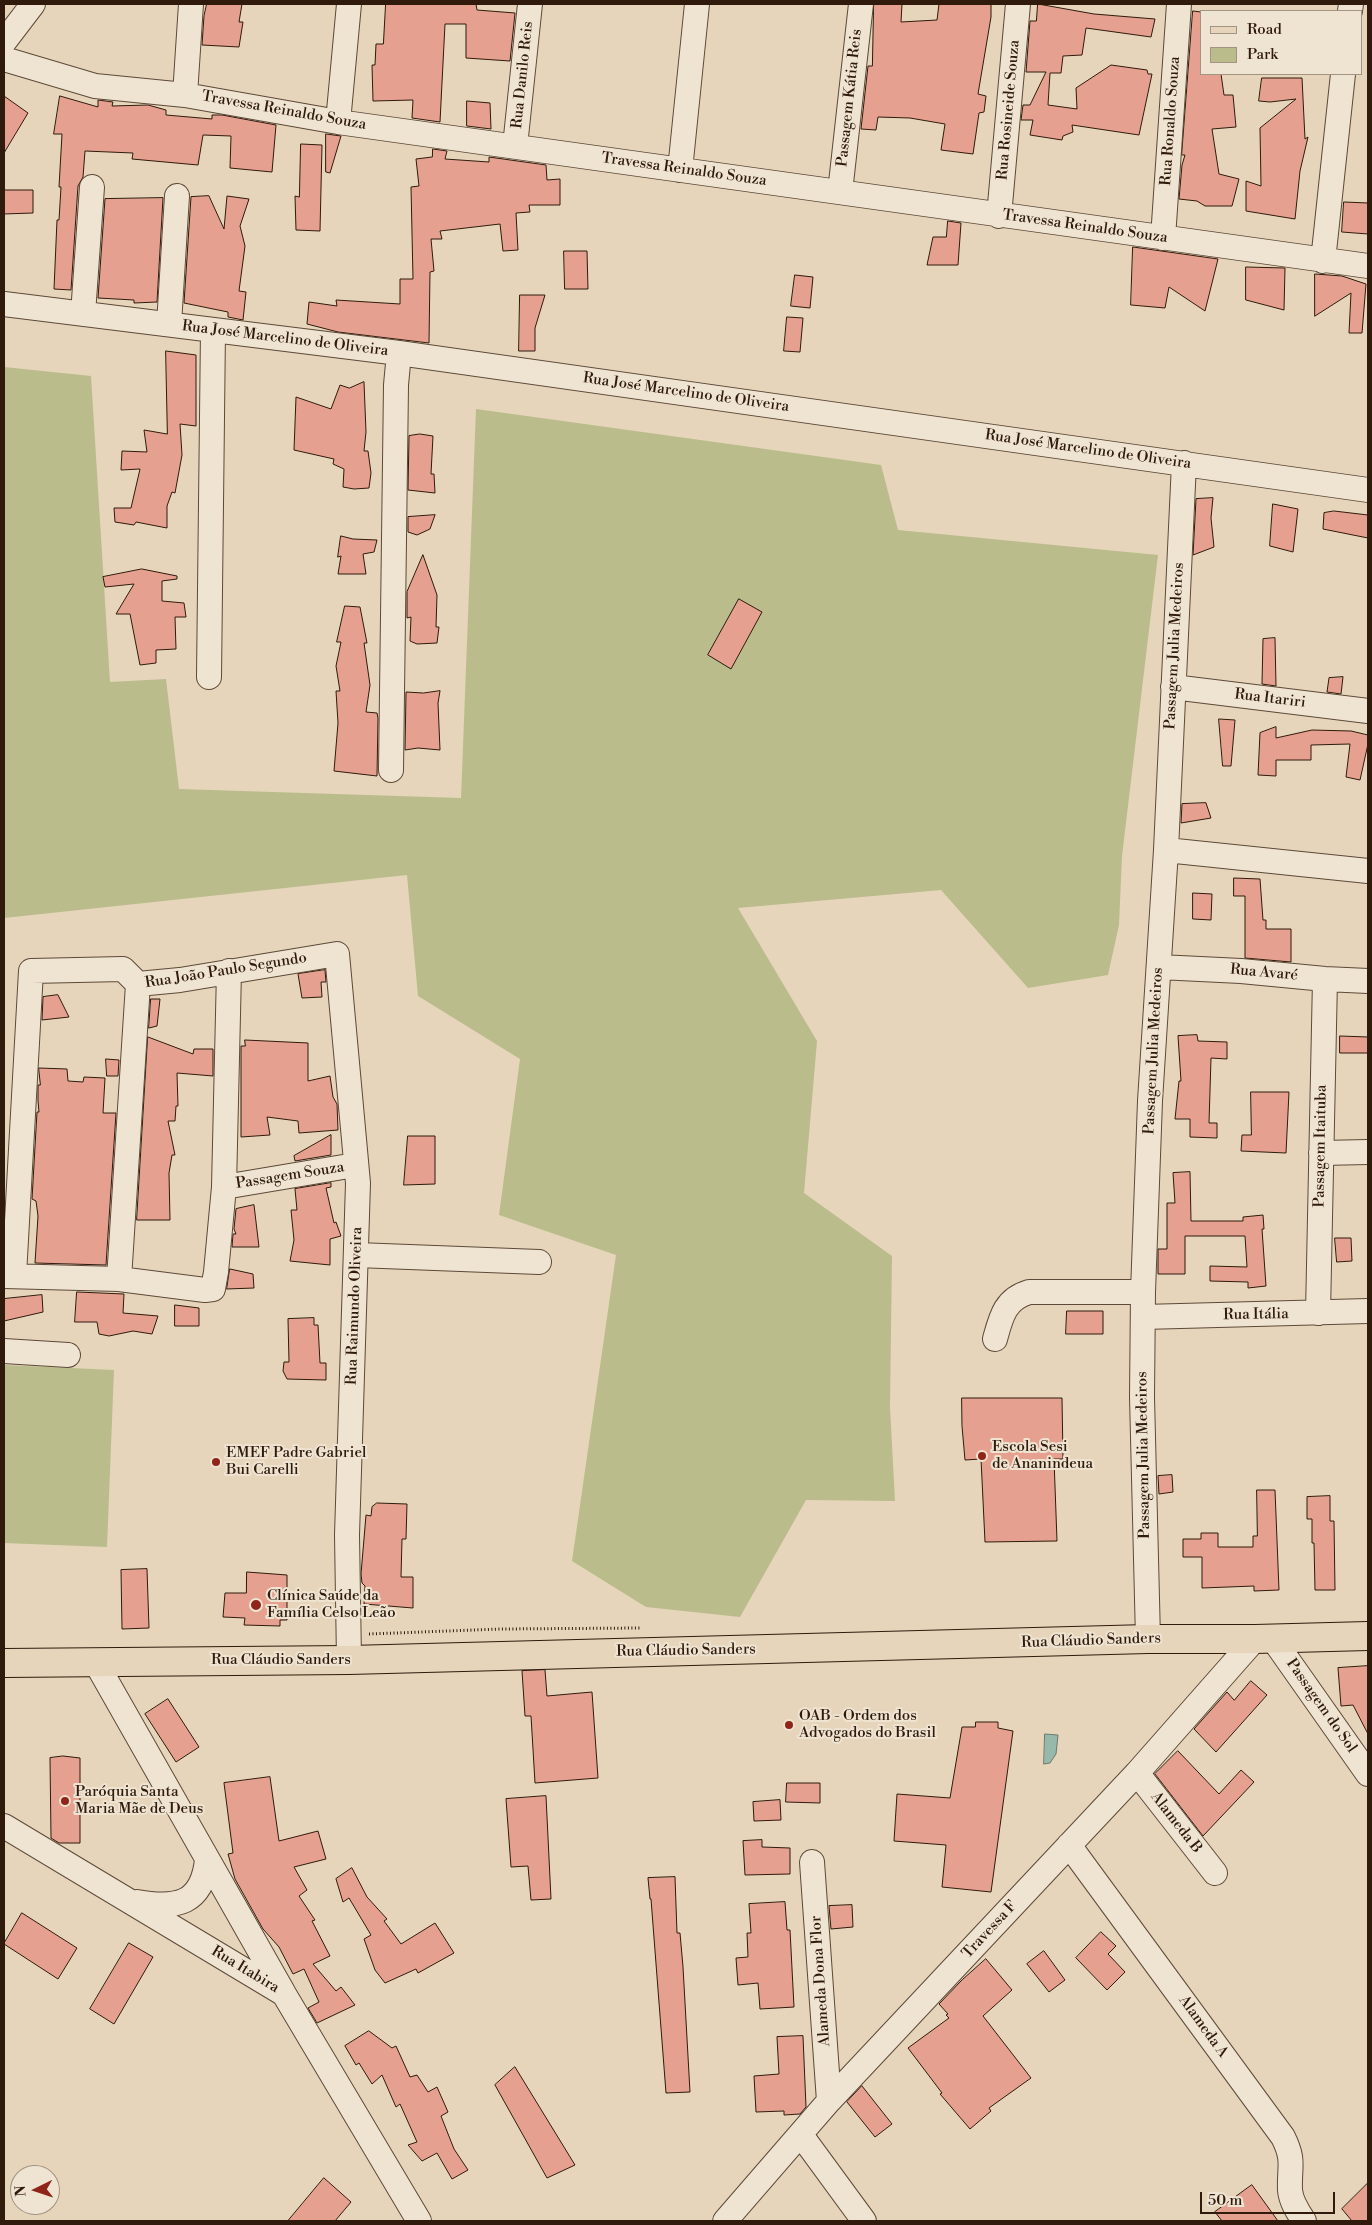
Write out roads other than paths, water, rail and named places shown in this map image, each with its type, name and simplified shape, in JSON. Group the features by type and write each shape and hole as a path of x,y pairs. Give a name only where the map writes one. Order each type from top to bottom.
{"main road":[{"name":"Rua Cláudio Sanders","path":"4,1663 349,1660 1148,1639 1264,1639 1368,1636"}],"street":[{"path":"4,42 33,4"},
{"path":"185,95 191,4"},
{"path":"338,122 349,4"},
{"name":"Rua Danilo Reis","path":"515,146 530,4"},
{"path":"680,170 697,4"},
{"name":"Passagem Kátia Reis","path":"840,192 861,4"},
{"name":"Rua Rosineide Souza","path":"999,216 1018,4"},
{"name":"Rua Ronaldo Souza","path":"1163,238 1179,4"},
{"name":"Travessa Reinaldo Souza","path":"4,59 95,86 185,95 338,122 999,216 1368,266"},
{"path":"1323,261 1343,75"},
{"path":"83,314 92,187"},
{"path":"169,324 177,196"},
{"name":"Rua José Marcelino de Oliveira","path":"4,304 400,353 1368,490"},
{"path":"209,677 213,330"},
{"path":"391,770 396,385 400,353"},
{"name":"Passagem Julia Medeiros","path":"1148,1639 1142,1397 1143,1292 1150,1101 1166,850 1184,463"},
{"name":"Rua Itariri","path":"1173,687 1368,711"},
{"path":"1166,850 1368,871"},
{"name":"Rua João Paulo Segundo","path":"9,1276 31,971 123,969 138,984 180,980 337,954"},
{"name":"Rua Raimundo Oliveira","path":"337,954 358,1183 347,1535 349,1660"},
{"name":"Rua Avaré","path":"1159,967 1240,970 1325,979 1368,981"},
{"path":"9,1276 119,1279 213,1290 224,1187 229,971"},
{"name":"Passagem Itaituba","path":"1318,1313 1325,979"},
{"path":"119,1279 138,984"},
{"path":"1321,1152 1368,1152"},
{"name":"Passagem Souza","path":"224,1187 355,1165"},
{"path":"357,1255 539,1262"},
{"path":"995,1338 1003,1312 1017,1295 1036,1292 1143,1292"},
{"name":"Rua Itália","path":"1143,1317 1368,1311"},
{"path":"4,1351 68,1354"},
{"name":"Travessa F","path":"725,2221 829,2101 1264,1639"},
{"name":"Passagem do Sol","path":"1264,1639 1368,1774"},
{"path":"95,1661 284,1994"},
{"name":"Alameda B","path":"1137,1773 1215,1873"},
{"name":"Rua Itabira","path":"4,1826 284,1994 419,2221"},
{"name":"Alameda A","path":"1069,1845 1283,2137 1292,2159 1292,2198 1295,2207 1304,2221"},
{"path":"128,1900 160,1906 177,1903 194,1895 205,1878 208,1860"},
{"name":"Alameda Dona Flor","path":"812,1862 829,2101"},
{"path":"801,2135 864,2221"}],"place":[{"name":"Escola Sesi de Ananindeua","path":"982,1456"},
{"name":"EMEF Padre Gabriel Bui Carelli","path":"216,1462"},
{"name":"Clínica Saúde da Família Celso Leão","path":"256,1605"},
{"name":"OAB - Ordem dos Advogados do Brasil","path":"789,1725"},
{"name":"Paróquia Santa Maria Mãe de Deus","path":"65,1801"}]}
